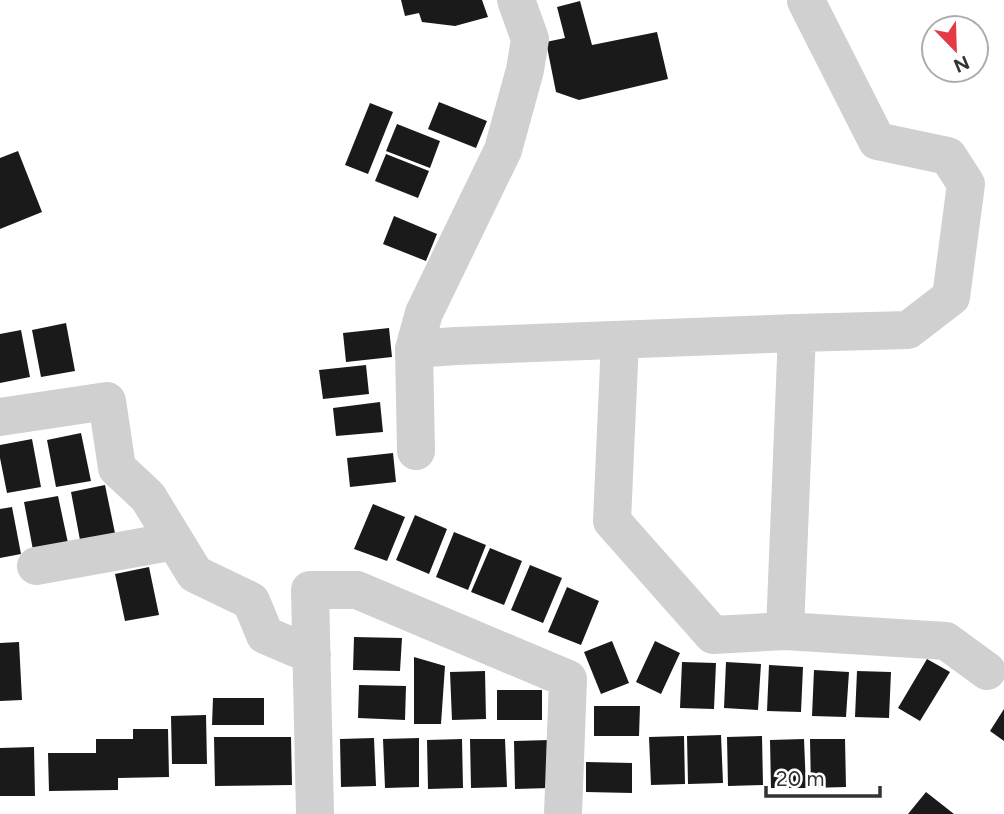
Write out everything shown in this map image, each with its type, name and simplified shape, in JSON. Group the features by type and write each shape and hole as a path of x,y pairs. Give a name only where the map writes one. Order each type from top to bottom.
{"street":[{"path":"416,452 414,349 424,313 503,150 525,70 530,39 516,0"},
{"path":"414,349 908,330 951,297 966,184 948,156 877,141 806,0 799,0"},
{"path":"785,631 797,333"},
{"path":"620,340 612,521 713,635 785,631 946,641 986,671"},
{"path":"0,417 107,401 117,468 148,497 195,575 251,601 265,635 312,655"},
{"path":"36,566 175,541"},
{"path":"315,814 310,590 357,590 568,679 563,814"}],"building":[{"path":"401,0 482,0 488,17 455,26 422,22 419,13 405,16"},
{"path":"580,1 592,45 657,32 668,79 579,100 556,92 546,42 565,38 557,7"},
{"path":"439,102 487,121 476,148 428,129"},
{"path":"370,103 393,112 368,174 345,165"},
{"path":"397,124 440,141 430,168 386,151"},
{"path":"18,151 42,212 0,229 0,158"},
{"path":"386,154 429,171 418,198 375,181"},
{"path":"394,216 437,234 426,261 383,244"},
{"path":"66,323 75,371 41,377 32,330"},
{"path":"389,328 392,357 346,362 343,333"},
{"path":"21,330 30,377 0,383 0,334"},
{"path":"366,365 369,394 323,399 319,370"},
{"path":"380,402 383,432 336,436 333,408"},
{"path":"81,433 91,481 56,487 47,440"},
{"path":"32,439 41,487 7,493 0,445"},
{"path":"393,453 396,482 350,487 347,458"},
{"path":"105,485 115,533 80,540 71,492"},
{"path":"58,496 68,543 33,550 24,502"},
{"path":"373,504 405,517 387,561 354,549"},
{"path":"12,507 21,554 0,558 0,509"},
{"path":"415,515 447,529 429,574 396,560"},
{"path":"454,532 486,545 468,590 436,577"},
{"path":"490,548 522,561 504,605 471,592"},
{"path":"530,565 562,578 543,623 511,610"},
{"path":"149,567 159,615 125,621 115,574"},
{"path":"567,587 599,601 581,645 548,632"},
{"path":"354,637 402,638 400,671 353,670"},
{"path":"612,641 629,683 601,694 584,652"},
{"path":"655,641 680,653 661,694 636,682"},
{"path":"19,642 22,700 0,701 0,643"},
{"path":"414,657 445,666 441,724 414,724"},
{"path":"927,659 950,672 920,721 898,708"},
{"path":"682,662 716,663 714,709 680,708"},
{"path":"726,662 761,664 758,710 724,708"},
{"path":"769,665 803,667 801,712 767,711"},
{"path":"814,670 849,672 846,717 812,716"},
{"path":"485,671 486,719 452,720 450,672"},
{"path":"857,671 891,672 889,718 855,717"},
{"path":"359,685 406,686 405,720 358,718"},
{"path":"497,690 542,690 542,720 497,720"},
{"path":"213,698 264,698 264,725 212,725"},
{"path":"594,706 640,706 639,736 594,736"},
{"path":"1004,709 1004,741 990,731"},
{"path":"206,715 207,764 172,764 171,716"},
{"path":"133,729 168,729 169,777 118,778 118,790 49,791 48,753 96,753 96,739 133,739"},
{"path":"721,735 723,783 688,784 687,736"},
{"path":"684,736 685,784 651,785 649,737"},
{"path":"762,736 763,785 728,786 727,737"},
{"path":"214,737 291,737 292,785 215,786"},
{"path":"374,738 376,786 341,787 340,739"},
{"path":"419,738 419,787 385,788 383,739"},
{"path":"462,739 463,788 428,789 427,740"},
{"path":"470,739 505,739 507,787 471,788"},
{"path":"804,739 806,788 771,788 770,740"},
{"path":"810,739 845,739 846,787 811,788"},
{"path":"549,740 550,788 515,789 514,741"},
{"path":"34,747 35,796 0,796 0,748"},
{"path":"586,762 632,763 632,793 586,792"},
{"path":"926,792 954,814 908,814"}]}
